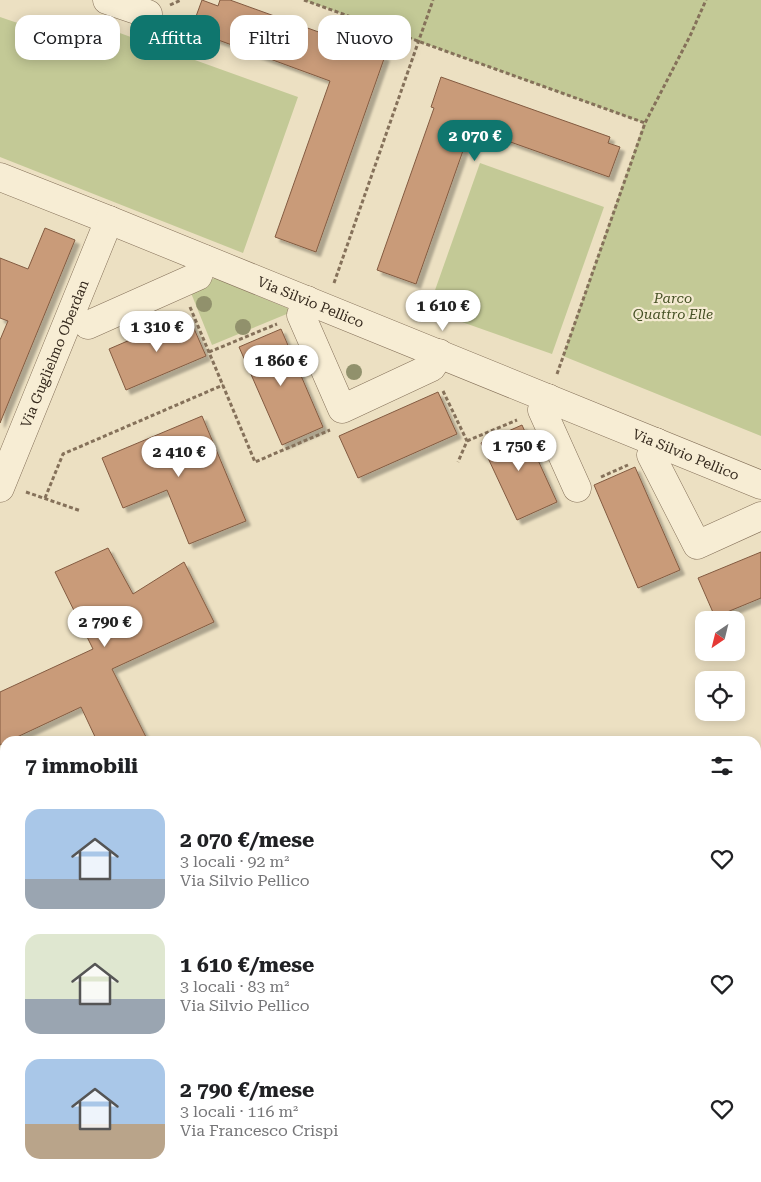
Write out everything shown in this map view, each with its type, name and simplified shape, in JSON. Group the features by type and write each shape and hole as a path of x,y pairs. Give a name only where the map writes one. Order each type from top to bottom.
{"street":[{"path":"107,0 148,14"},
{"name":"Via Silvio Pellico","path":"0,178 204,259 311,308 654,448 761,485"},
{"name":"Via Guglielmo Oberdan","path":"1,486 109,220"},
{"path":"88,325 198,276 204,259"},
{"path":"311,308 342,409 436,360"},
{"path":"545,404 577,488"},
{"path":"654,448 697,545 761,516"}],"path":[{"path":"304,0 645,123"},
{"path":"209,352 311,308 418,41 432,0"},
{"path":"458,462 467,441 545,404 645,123 690,36 706,0"},
{"path":"181,284 255,462 333,429 342,409"},
{"path":"436,360 467,441"},
{"path":"45,498 63,454 223,385"},
{"path":"577,488 654,448"},
{"path":"1,486 45,498 81,511"}],"green space":[{"name":"Parco Quattro Elle","path":"304,0 761,0 761,436 563,356 644,123 411,39 411,15 345,15"},
{"path":"0,17 15,22 15,60 120,60 120,33 130,37 130,60 195,60 298,97 243,253 0,157"},
{"path":"480,163 604,207 552,354 428,310"},
{"path":"215,278 294,311 212,345 189,288"}],"building":[{"path":"202,0 218,6 220,0 230,0 272,15 230,15 230,44 220,41 220,15 196,15"},
{"path":"308,28 318,32 318,60 384,60 316,252 275,237 330,81 273,60 308,60"},
{"path":"441,77 610,137 608,143 620,147 609,177 471,128 416,284 377,270 434,108 431,107"},
{"path":"45,228 75,240 0,423 0,340 8,321 0,318 0,258 28,269"},
{"path":"188,315 206,356 126,390 109,349"},
{"path":"281,329 323,427 282,445 239,347"},
{"path":"438,392 457,434 358,478 339,436"},
{"path":"202,416 246,521 189,544 167,490 123,508 102,458"},
{"path":"522,425 557,502 517,520 481,443"},
{"path":"635,467 680,570 638,588 594,485"},
{"path":"108,548 133,594 184,562 214,622 112,669 146,736 95,736 81,707 19,736 0,736 0,692 93,649 55,572"},
{"path":"761,552 761,598 730,611 712,611 698,578"}]}
